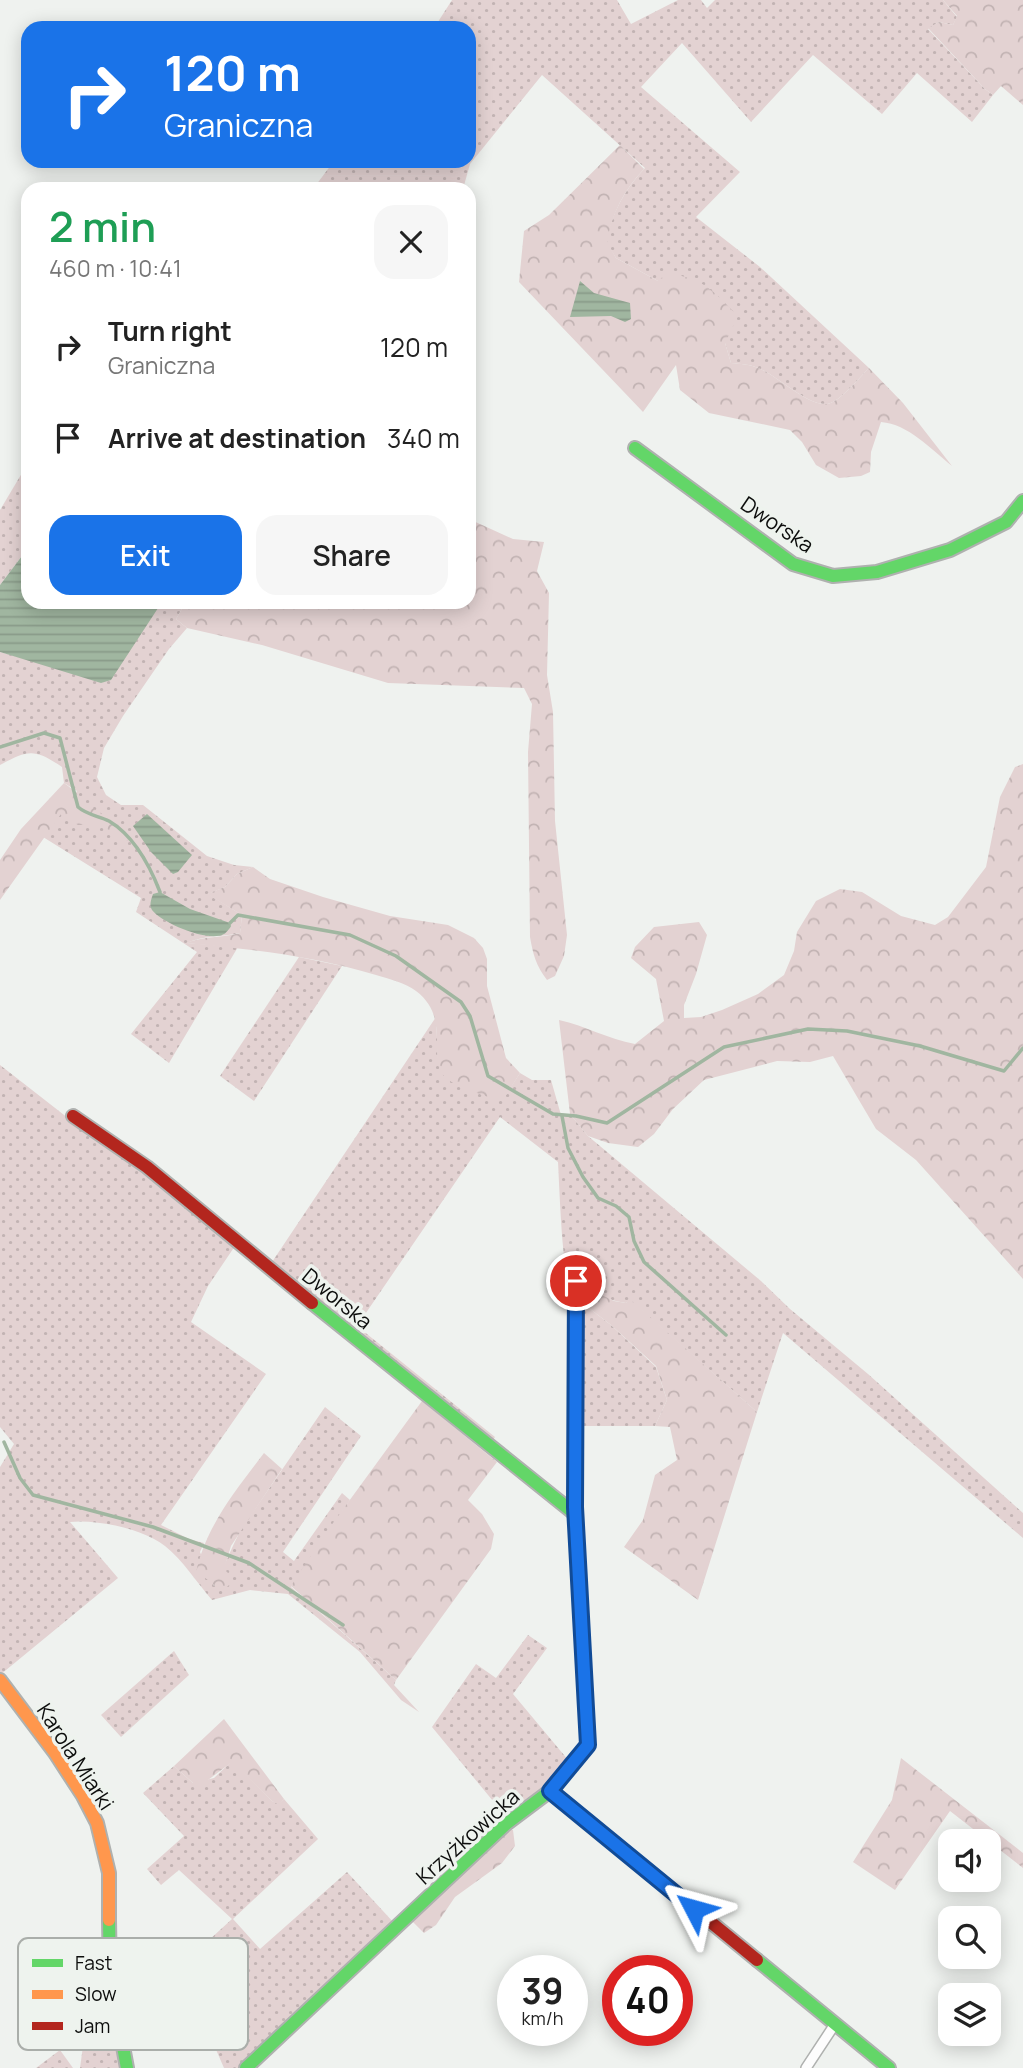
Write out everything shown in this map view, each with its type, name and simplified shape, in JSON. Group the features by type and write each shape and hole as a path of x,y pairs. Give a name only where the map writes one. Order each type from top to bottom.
{"street":[{"name":"Dworska","path":"635,448 793,564 838,577 860,576 897,567 967,543 1007,522 1023,501"},
{"name":"Dworska","path":"74,1116 147,1167 268,1268 575,1514"},
{"path":"550,1791 588,1745 575,1514 576,1281"},
{"name":"Karola Miarki","path":"0,1680 55,1752 97,1823 109,1873 111,1938"},
{"name":"Krzyżkowicka","path":"246,2068 506,1824 550,1791 889,2068"},
{"path":"806,2068 835,2024"},
{"name":"Karola Miarki","path":"124,2050 127,2068"}],"green space":[{"path":"452,0 617,0 631,24 678,0 701,0 707,8 715,0 943,0 957,17 953,25 939,22 928,29 993,95 972,122 917,73 882,114 813,55 751,122 682,43 641,87 740,172 696,217 760,267 869,368 832,403 819,403 755,367 731,363 725,343 658,281 616,258 606,242 612,221 625,193 645,168 542,75 476,157 476,21 438,21"},
{"path":"943,0 1023,0 1023,105 1001,86 993,95 985,89 928,28 939,22 953,25 957,16"},
{"path":"620,145 644,169 630,185 612,221 607,242 616,258 658,281 667,273 707,287 738,316 725,343 731,363 758,368 810,400 832,403 869,368 903,403 952,466 910,432 881,422 871,452 870,472 861,476 839,478 816,465 802,442 790,430 709,413 680,390 676,365 643,412 519,282 524,231 549,215"},
{"path":"329,168 469,168 465,182 318,182"},
{"path":"21,475 21,557 0,585 0,510"},
{"path":"476,522 513,539 544,542 537,571 549,593 547,675 553,712 555,821 567,935 564,956 555,976 547,980 540,970 530,937 528,752 532,704 524,688 388,683 262,645 187,628 176,619 182,609 476,609"},
{"path":"144,609 182,609 176,619 187,628 169,649 123,716 104,748 97,777 106,795 121,805 143,805 207,856 234,865 253,867 237,874 225,887 208,894 242,915 240,933 206,937 187,943 238,947 169,1063 131,1034 197,952 136,912 141,898 43,837 77,791 64,783 62,767 31,753 0,765 0,652 26,659"},
{"path":"1023,764 1023,1279 916,1160 876,1129 833,1056 810,1062 777,1061 704,1080 673,1109 654,1134 638,1147 608,1143 588,1136 570,1114 559,1020 635,1044 664,1021 656,979 631,958 635,947 654,927 699,922 707,935 684,1005 684,1018 701,1017 722,1010 758,994 784,975 794,951 797,932 816,901 840,889 862,892 901,916 935,925 948,917 986,867 1000,797 1015,767"},
{"path":"64,783 95,810 122,825 130,837 127,841 123,840 100,824 78,825 61,814 0,900 0,860 21,829"},
{"path":"253,867 270,879 323,897 390,916 448,925 474,938 483,948 487,959 487,986 506,1058 520,1073 505,1097 483,1095 446,1078 438,1061 433,1014 427,1002 407,986 353,968 306,958 186,943 240,933 242,915 207,894 225,887 237,874"},
{"path":"299,957 342,966 254,1101 220,1076"},
{"path":"436,1017 438,1059 458,1085 505,1096 520,1073 532,1080 551,1080 561,1115 570,1114 588,1136 761,1281 1023,1513 1023,1538 783,1333 757,1412 630,1300 626,1303 610,1299 578,1282 565,1263 558,1162 500,1117 357,1326 495,1437 491,1443 270,1265"},
{"path":"0,1065 91,1136 132,1162 235,1246 208,1286 191,1322 266,1374 161,1525 189,1539 204,1543 200,1552 214,1586 242,1528 325,1407 361,1436 283,1552 294,1561 342,1493 350,1500 291,1587 396,1680 394,1685 419,1712 401,1700 360,1652 288,1594 250,1590 212,1600 178,1558 156,1540 119,1526 93,1522 70,1522 118,1578 0,1675 0,1467 14,1444 0,1427"},
{"path":"583,1286 614,1301 626,1303 630,1299 757,1412 698,1600 624,1547 643,1520 655,1475 677,1460 670,1427 655,1426 667,1400 656,1366 581,1302"},
{"path":"581,1302 611,1325 656,1367 667,1400 655,1426 582,1426"},
{"path":"422,1401 497,1462 468,1500 482,1514 494,1534 491,1549 396,1680 291,1586 325,1534"},
{"path":"264,1453 282,1469 231,1546 224,1569 231,1576 231,1583 223,1591 196,1573 200,1556 223,1509"},
{"path":"528,1635 547,1648 513,1694 569,1761 543,1790 507,1818 432,1727 476,1664 496,1678"},
{"path":"174,1651 189,1675 121,1737 101,1715"},
{"path":"224,1719 284,1799 279,1805 232,1762 204,1783 193,1783 174,1766"},
{"path":"901,1758 992,1829 973,1829 950,1811 895,1890 853,1862 892,1800"},
{"path":"232,1761 272,1801 279,1804 284,1799 318,1839 233,1919 260,1949 347,1872 395,1924 239,2068 224,2068 216,2050 248,2050 248,1938 211,1938 232,1919 179,1870 161,1885 147,1869 184,1836 143,1793 174,1766 193,1783 214,1778"},
{"path":"508,1830 513,1830 515,1846 502,1863 455,1897 436,1925 424,1933 411,1920"},
{"path":"1001,1836 1023,1853 1023,1868 1001,1851"},
{"path":"60,2050 73,2068 36,2068"},
{"path":"82,2050 116,2050 124,2068 80,2068"}],"shaded area":[{"path":"580,281 594,293 630,303 631,319 625,322 611,316 570,317"},
{"path":"21,557 21,609 157,609 111,680 101,683 0,652 0,585"},
{"path":"147,814 192,855 178,872 173,874 151,852 133,826"},
{"path":"160,892 190,909 230,923 231,927 225,934 208,936 175,926 151,908 153,894"}],"waterway":[{"path":"0,747 44,733 60,738 78,807 109,821 126,835 146,862 160,892"},
{"path":"230,923 238,915 350,935 396,956 461,1002 470,1016 488,1076 553,1114 607,1123 724,1047 808,1029 847,1031 920,1046 1004,1071 1023,1048"},
{"path":"562,1116 568,1148 583,1177 598,1198 616,1206 629,1217 634,1241 644,1262 726,1335"},
{"path":"4,1442 20,1478 33,1495 153,1527 249,1563 343,1625"}],"traffic: fast":[{"path":"635,448 793,564 833,576 877,572 950,550 1006,522 1023,501"},
{"path":"312,1303 575,1514"},
{"path":"246,2068 506,1824 550,1791 558,1797"},
{"path":"109,1920 109,1938"},
{"path":"757,1960 889,2068"},
{"path":"124,2050 127,2068"}],"traffic: slow":[{"path":"0,1680 55,1753 97,1823 109,1873 109,1920"}],"traffic: jam":[{"path":"73,1116 147,1167 312,1303"},
{"path":"558,1797 757,1960"}],"route":[{"path":"576,1281 575,1507 588,1745 550,1791 694,1909"}]}
